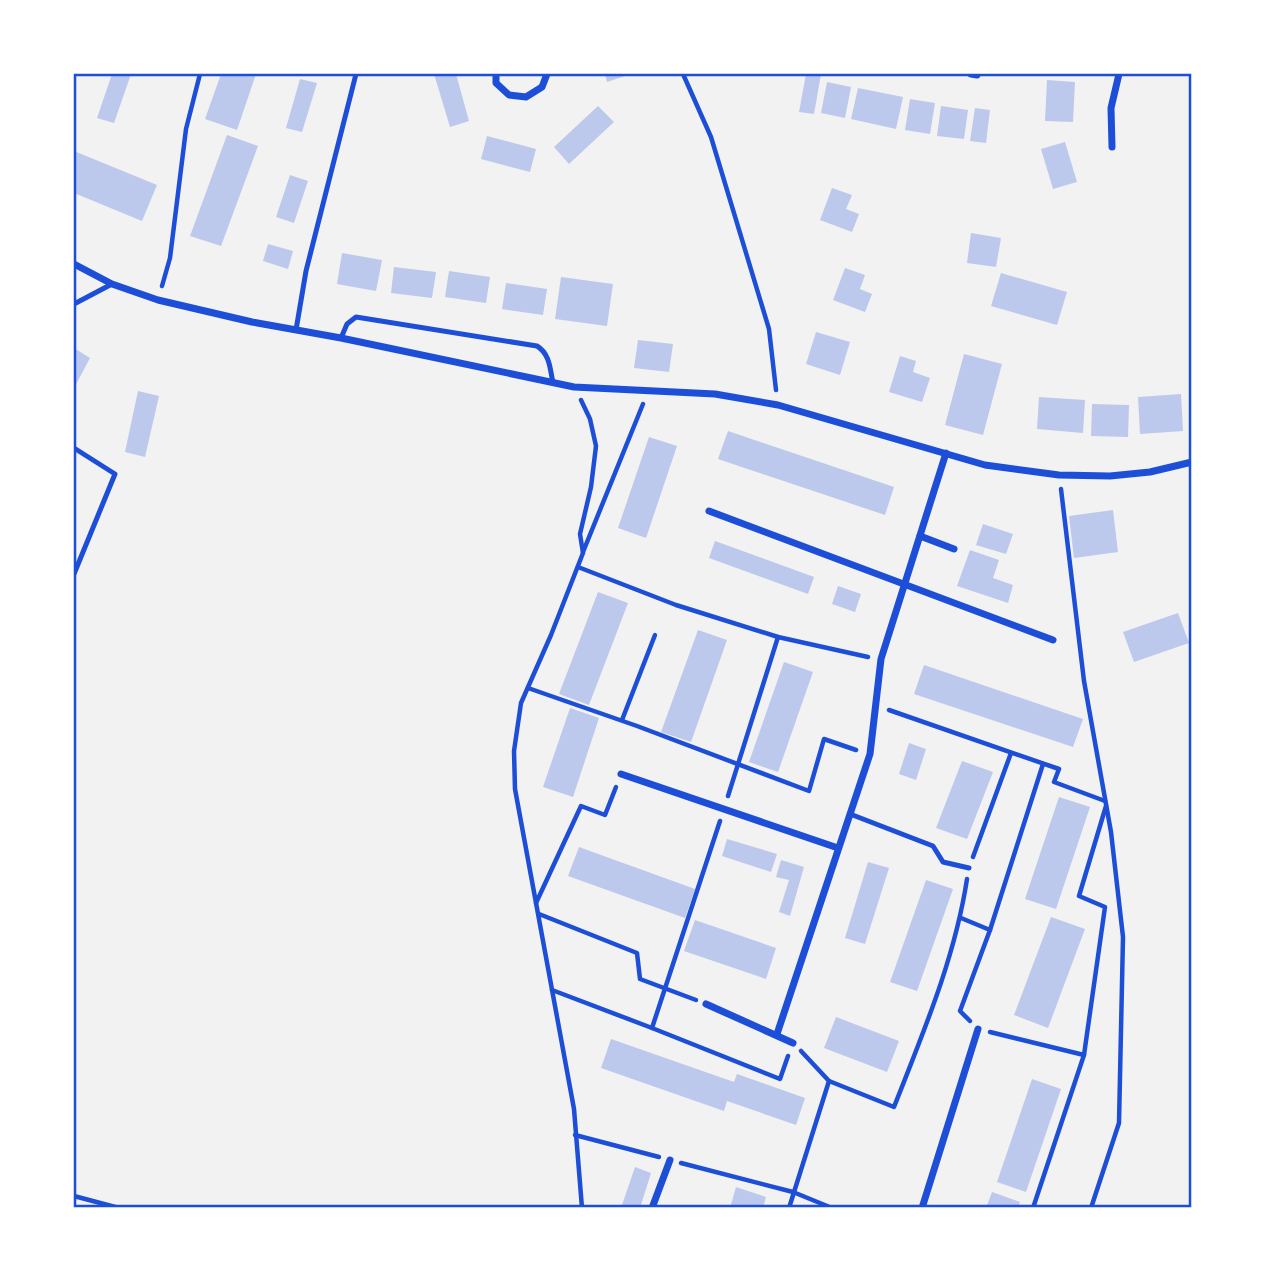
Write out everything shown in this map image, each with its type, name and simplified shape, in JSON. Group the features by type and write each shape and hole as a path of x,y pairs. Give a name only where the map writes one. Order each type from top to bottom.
{"street":[{"path":"496,74 496,83 509,95 526,97 541,87 547,74"},
{"path":"1112,147 1111,108 1119,74"},
{"path":"74,264 112,284 158,300 574,387 715,394 778,405 985,465 1059,475 1110,476 1150,472 1192,462"},
{"path":"777,1034 870,754 881,659 946,453"},
{"path":"709,511 1053,640"},
{"path":"920,536 954,548"},
{"path":"621,774 838,848"},
{"path":"706,1004 793,1043"},
{"path":"922,1208 978,1029"},
{"path":"652,1208 670,1160"}],"lane":[{"path":"296,330 306,271 356,74"},
{"path":"74,304 112,284"},
{"path":"341,338 347,324 356,317 537,346 547,357 553,383"},
{"path":"74,447 115,474 74,574"},
{"path":"850,814 933,846 943,862 969,868"}],"path":[{"path":"158,300 170,258 186,129 200,74"},
{"path":"683,74 711,137 769,329 778,405"},
{"path":"574,387 590,419 596,446 591,487 580,534 583,553"},
{"path":"582,1208 574,1109 515,789 514,751 521,703 648,392"},
{"path":"1059,475 1084,681 1106,803 1123,937 1119,1123 1091,1208"},
{"path":"578,567 676,606 778,637 881,659"},
{"path":"622,720 655,635"},
{"path":"652,1028 778,637"},
{"path":"528,688 622,720 809,791 824,739 870,754"},
{"path":"875,705 1059,769 1055,782 1106,803"},
{"path":"551,990 780,1079 793,1043 830,1080 894,1107 934,1003 961,918 969,868 1011,753"},
{"path":"1044,764 990,930 960,1011 978,1029 1084,1055"},
{"path":"536,904 581,806 605,815 621,774"},
{"path":"1033,1208 1084,1055 1105,907 1079,896 1106,803"},
{"path":"538,914 637,953 640,979 706,1004"},
{"path":"961,918 990,930"},
{"path":"789,1208 830,1080"},
{"path":"575,1135 793,1192 832,1208"},
{"path":"74,1196 119,1208"}],"building":[{"path":"112,74 131,74 114,123 97,118"},
{"path":"221,74 256,74 237,130 205,119"},
{"path":"434,74 456,74 469,121 450,127"},
{"path":"605,74 631,74 607,82"},
{"path":"806,74 821,74 814,114 799,112"},
{"path":"300,79 317,83 302,132 286,128"},
{"path":"1047,80 1075,82 1073,122 1045,121"},
{"path":"827,82 851,87 845,118 821,113"},
{"path":"858,88 903,97 896,129 851,119"},
{"path":"910,99 935,103 930,134 905,130"},
{"path":"598,106 614,122 569,164 554,147"},
{"path":"941,106 968,110 964,139 937,136"},
{"path":"975,108 990,110 986,143 970,141"},
{"path":"227,135 258,146 221,246 190,236"},
{"path":"487,136 536,149 530,172 481,159"},
{"path":"1065,142 1077,182 1053,189 1041,149"},
{"path":"74,151 157,185 142,221 74,193"},
{"path":"290,175 308,181 294,223 276,217"},
{"path":"832,188 852,195 846,209 859,214 852,232 820,220"},
{"path":"971,233 1001,238 996,267 967,263"},
{"path":"268,244 293,251 288,269 263,261"},
{"path":"342,253 382,260 376,291 337,284"},
{"path":"394,267 436,272 432,298 391,293"},
{"path":"845,268 865,275 860,289 872,294 865,312 833,300"},
{"path":"449,271 490,277 486,303 445,297"},
{"path":"1001,273 1067,292 1057,325 991,306"},
{"path":"561,277 613,284 607,326 555,319"},
{"path":"506,283 547,289 543,315 502,309"},
{"path":"816,332 850,342 840,375 806,364"},
{"path":"638,340 673,344 669,372 634,368"},
{"path":"74,348 90,358 74,388"},
{"path":"964,354 1002,364 983,435 945,425"},
{"path":"900,356 916,361 913,372 930,378 922,402 889,392"},
{"path":"138,391 159,396 145,457 125,452"},
{"path":"1181,394 1183,431 1140,434 1138,397"},
{"path":"1039,397 1085,400 1083,433 1037,429"},
{"path":"1092,404 1129,405 1128,437 1091,436"},
{"path":"728,431 894,487 885,515 718,459"},
{"path":"649,437 677,446 646,538 618,528"},
{"path":"1113,510 1118,552 1074,558 1069,516"},
{"path":"983,524 1013,534 1006,554 976,545"},
{"path":"715,541 814,577 808,594 709,558"},
{"path":"970,550 999,560 993,578 1013,585 1008,603 957,586"},
{"path":"838,586 861,594 855,612 832,604"},
{"path":"598,592 628,603 589,705 559,694"},
{"path":"1178,613 1189,643 1134,662 1123,632"},
{"path":"698,630 727,640 691,742 661,732"},
{"path":"784,662 813,672 778,772 749,762"},
{"path":"924,665 1083,719 1073,747 914,694"},
{"path":"570,708 599,718 573,797 543,787"},
{"path":"909,743 926,749 916,780 899,774"},
{"path":"962,761 993,772 967,839 936,828"},
{"path":"1059,797 1090,807 1056,909 1025,899"},
{"path":"727,839 777,854 771,872 722,856"},
{"path":"579,847 695,889 685,918 568,876"},
{"path":"781,860 804,867 790,916 779,912 789,880 776,877"},
{"path":"868,862 889,868 865,944 845,938"},
{"path":"926,880 953,889 917,991 890,982"},
{"path":"1051,917 1085,929 1048,1028 1014,1015"},
{"path":"695,920 776,948 766,979 684,951"},
{"path":"836,1017 899,1041 887,1072 824,1048"},
{"path":"611,1039 734,1082 737,1074 805,1098 796,1125 727,1101 724,1111 601,1068"},
{"path":"1032,1079 1061,1089 1026,1192 997,1182"},
{"path":"635,1167 651,1173 640,1208 621,1208"},
{"path":"736,1187 766,1197 763,1208 730,1208"},
{"path":"992,1192 1020,1202 1018,1208 986,1208"}]}
